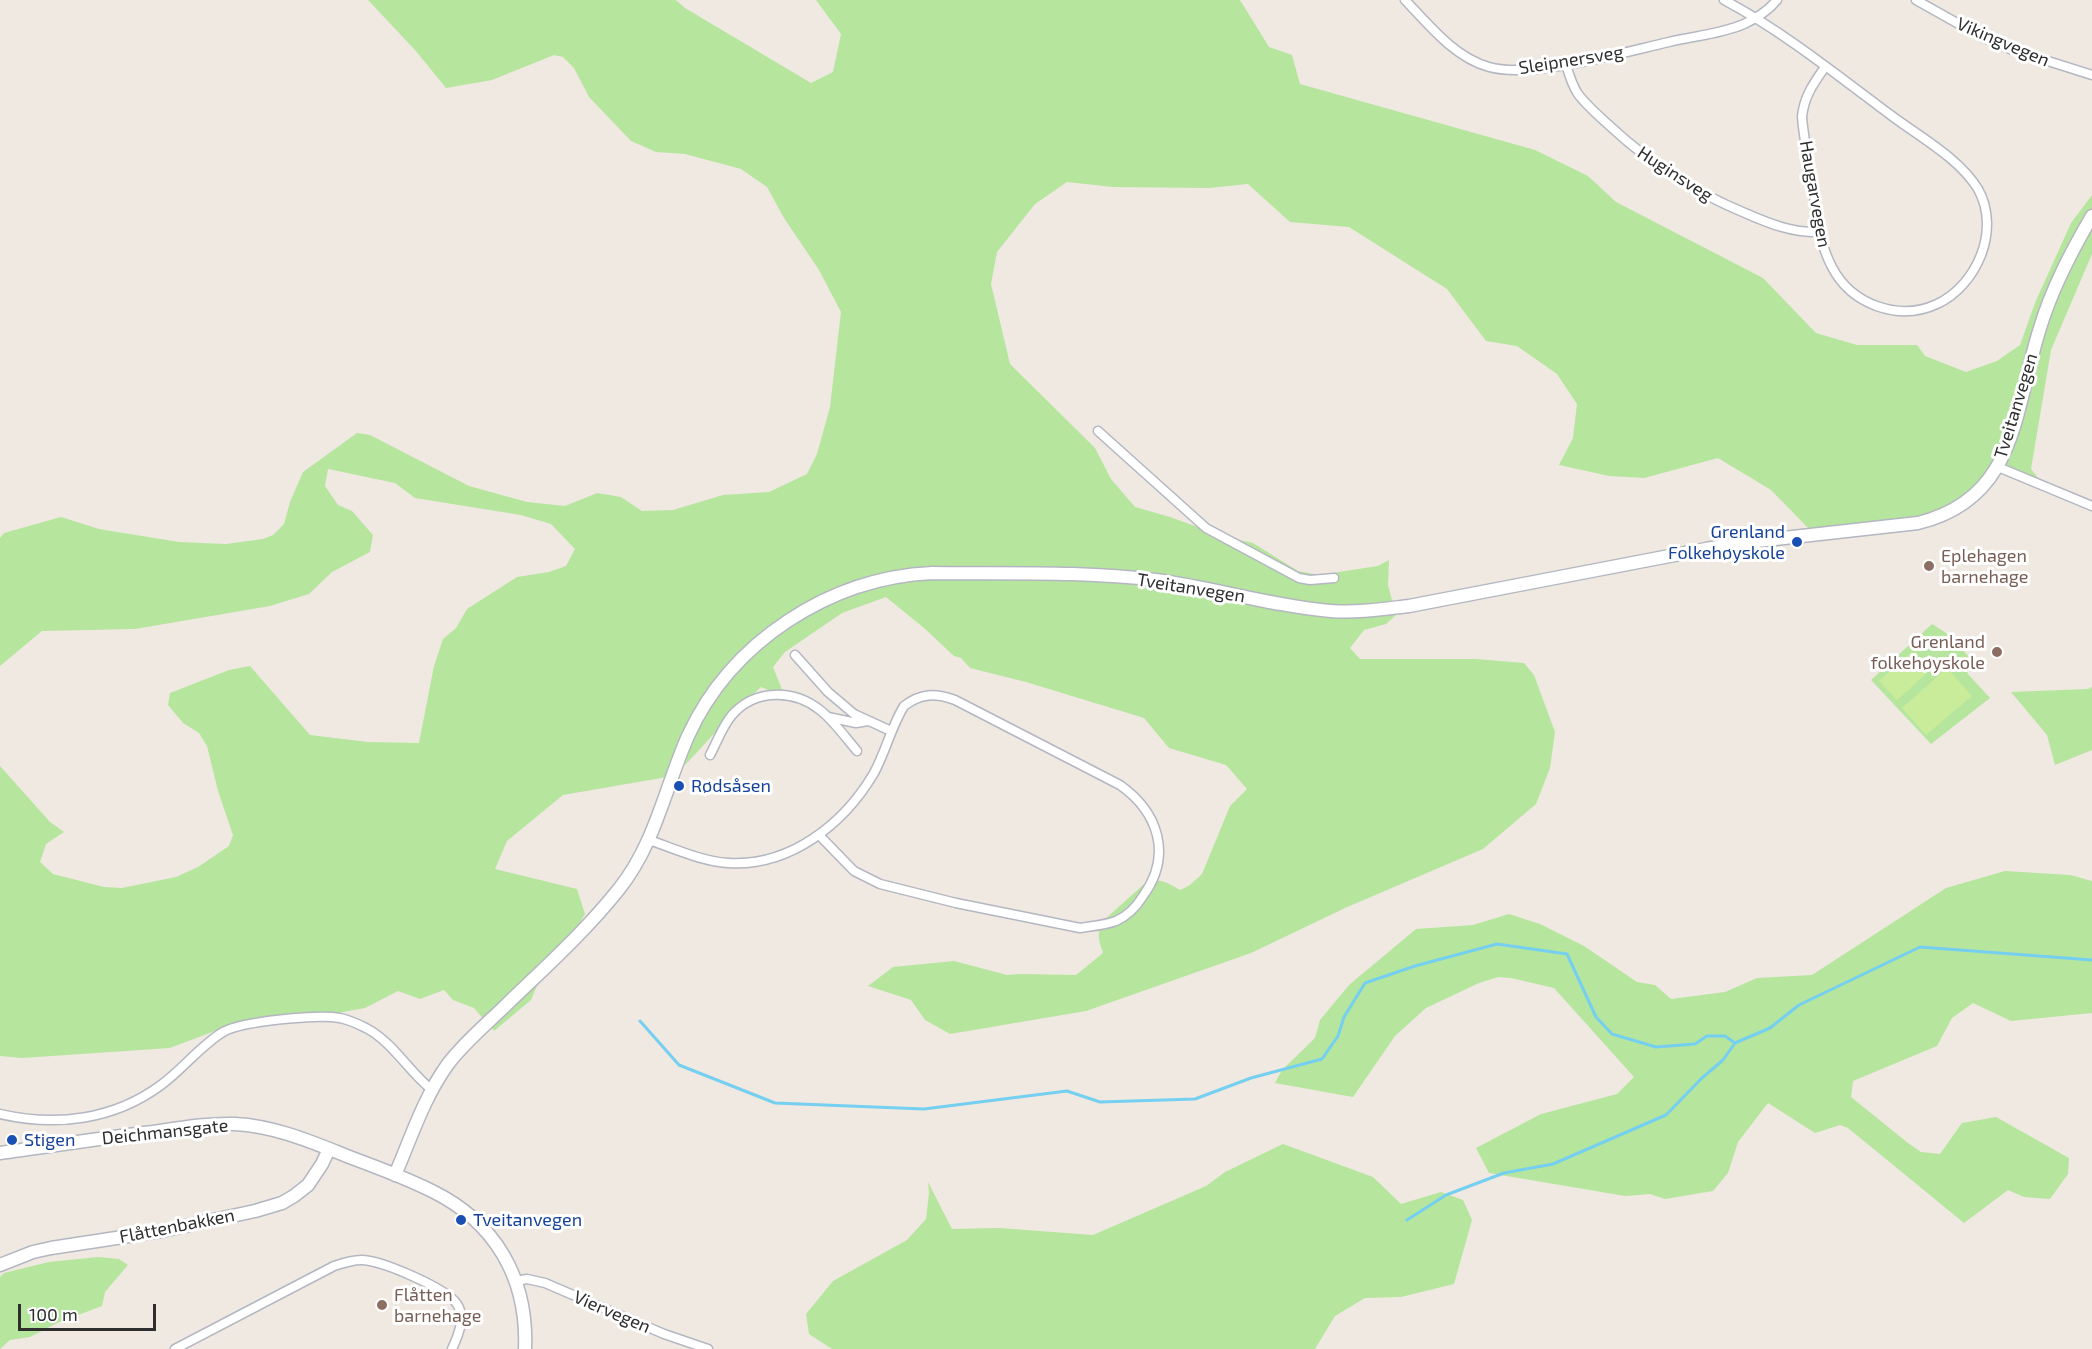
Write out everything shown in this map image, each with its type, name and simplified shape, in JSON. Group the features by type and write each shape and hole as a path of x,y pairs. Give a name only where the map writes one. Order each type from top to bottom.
{"main road":[{"name":"Tveitanvegen","path":"394,1174 432,1090 458,1052 573,940 608,903 630,873 649,840 688,736 711,695 726,675 758,644 799,614 834,596 875,581 903,575 932,573 1122,577 1189,585 1306,608 1332,611 1374,610 1408,606 1727,545 1918,523 1935,519 1963,505 1984,486 1998,467 2011,435 2046,309 2072,252 2092,216"},
{"name":"Deichmansgate","path":"0,1153 223,1124 267,1128 329,1149 433,1191 473,1217 499,1247 516,1281 524,1319 525,1349"},
{"name":"Flåttenbakken","path":"0,1265 14,1258 51,1248 162,1231 268,1208 294,1196 308,1185 329,1149"}],"street":[{"name":"Sleipnersveg","path":"1405,0 1457,51 1478,64 1508,70 1566,64 1728,29 1757,18"},
{"name":"Haugarvegen","path":"1724,0 1778,30 1938,150 1966,174 1977,189 1985,206 1987,227 1984,246 1975,268 1964,285 1936,304 1904,311 1873,306 1860,299 1844,285 1832,269 1820,232 1802,117 1803,104 1826,67"},
{"path":"1757,18 1777,0"},
{"name":"Vikingvegen","path":"1916,0 2010,49 2092,75"},
{"name":"Huginsveg","path":"1566,64 1572,83 1585,101 1626,141 1674,177 1701,194 1761,220 1787,229 1820,232"},
{"path":"1098,431 1206,528 1299,578 1310,580 1334,578"},
{"path":"1998,467 2092,506"},
{"path":"795,656 828,692 854,714 891,731"},
{"path":"710,756 732,716 743,705 771,694 789,695 804,700 828,717 857,751"},
{"path":"649,840 703,858 730,863 768,859 803,846 819,835 864,787 875,771 904,706 923,695 941,695 955,700 1119,785 1135,796 1151,817 1159,847 1157,866 1150,887 1131,910 1119,920 1100,926 1080,928 956,903 880,884 854,871 819,835"},
{"path":"828,717 856,723 869,721"},
{"path":"0,1114 47,1120 77,1119 103,1114 133,1103 160,1086 207,1043 224,1031 237,1026 327,1016 352,1021 374,1033 387,1043 432,1090"},
{"path":"176,1349 334,1266 360,1259 378,1262 445,1293 457,1304 461,1314 460,1326 452,1349"},
{"name":"Viervegen","path":"516,1281 527,1279 545,1283 664,1334 708,1349"}],"green space":[{"path":"368,0 676,0 685,8 811,83 833,72 841,34 816,0 1240,0 1269,47 1292,55 1300,84 1535,150 1588,176 1616,202 1763,278 1816,333 1857,345 1917,345 1925,356 1966,372 1997,361 2020,345 2035,303 2071,223 2092,195 2092,254 2051,350 2031,469 2043,484 1998,464 1973,495 1926,520 1813,533 1771,490 1718,458 1644,478 1609,476 1559,465 1573,438 1577,404 1557,374 1517,346 1486,341 1447,289 1349,227 1290,222 1248,184 1209,188 1113,187 1067,182 1035,204 997,252 991,284 1010,364 1095,448 1111,479 1135,507 1222,536 1253,543 1298,571 1319,575 1378,566 1389,560 1388,585 1396,615 1386,624 1364,630 1350,648 1360,659 1476,659 1524,663 1534,675 1555,732 1550,768 1536,804 1483,849 1345,908 1251,953 1086,1011 950,1034 925,1020 911,1000 868,986 893,967 954,961 1007,975 1076,975 1103,953 1099,933 1103,921 1143,885 1157,881 1180,890 1190,885 1202,874 1230,806 1247,789 1226,765 1169,748 1144,718 1026,682 970,668 961,658 954,656 886,597 842,613 785,652 773,667 785,697 761,687 735,711 687,763 667,777 563,795 507,841 495,869 577,889 585,914 572,935 551,953 531,1000 494,1031 474,1008 453,1000 444,990 420,999 398,991 365,1008 293,1021 241,1021 170,1048 22,1058 0,1056 0,766 50,822 64,832 46,844 40,862 53,874 104,887 122,888 176,877 198,867 229,846 233,835 218,791 207,746 199,733 183,723 168,705 170,693 229,670 250,666 310,735 368,742 419,743 434,666 443,639 456,628 467,609 517,577 549,572 566,566 575,549 551,524 521,515 415,498 395,483 328,469 325,486 338,505 352,511 373,535 370,552 332,572 309,594 270,606 135,629 42,631 0,666 0,538 4,533 61,517 99,529 179,542 226,544 263,539 273,535 284,524 290,502 303,472 357,433 370,435 469,486 527,502 565,506 597,493 621,497 642,511 673,510 723,495 769,492 807,474 817,454 830,407 841,312 819,270 784,218 767,187 741,169 685,154 656,152 631,141 589,97 574,68 563,57 554,55 492,80 446,88 415,50"},
{"path":"1932,624 1946,633 1976,664 1967,673 1990,698 1931,744 1871,680"},
{"path":"1908,655 1926,674 1897,700 1879,681"},
{"path":"1947,668 1972,696 1926,735 1902,708"},
{"path":"2092,687 2092,750 2055,765 2047,735 2011,692"},
{"path":"2005,871 2070,875 2092,881 2092,1013 2011,1021 1973,1003 1952,1018 1937,1046 1853,1081 1851,1097 1921,1152 1940,1154 1962,1123 1996,1117 2069,1158 2068,1174 2050,1199 2024,1197 2008,1190 1964,1223 1848,1128 1840,1125 1815,1133 1768,1103 1738,1142 1728,1173 1713,1191 1665,1199 1650,1194 1625,1196 1489,1173 1476,1148 1541,1114 1617,1094 1634,1077 1554,988 1511,978 1498,977 1479,983 1426,1008 1395,1036 1353,1097 1275,1083 1282,1070 1315,1038 1320,1020 1349,985 1416,929 1473,925 1509,914 1540,924 1584,946 1637,982 1655,985 1671,999 1725,992 1757,978 1812,975 1946,888"},
{"path":"1283,1144 1373,1177 1401,1204 1441,1192 1463,1200 1472,1220 1454,1284 1401,1297 1365,1298 1335,1316 1315,1349 832,1349 809,1334 806,1314 833,1281 907,1240 926,1219 928,1182 952,1229 999,1228 1093,1235 1206,1186 1225,1172"},
{"path":"98,1257 119,1259 128,1265 105,1292 102,1306 57,1323 30,1337 10,1340 0,1349 0,1277 4,1273 49,1262"}],"waterway":[{"path":"640,1021 679,1065 775,1103 924,1109 1067,1091 1100,1102 1195,1099 1251,1078 1322,1059 1338,1036 1344,1017 1365,983 1415,966 1497,944 1567,954 1596,1017 1612,1034 1656,1047 1695,1044 1707,1036 1725,1036 1735,1043"},
{"path":"1407,1220 1446,1195 1504,1173 1553,1164 1666,1115 1723,1060 1735,1043 1770,1028 1799,1005 1920,947 2092,960"}],"place":[{"name":"Grenland Folkehøyskole","path":"1797,542"},
{"name":"Eplehagen barnehage","path":"1929,566"},
{"name":"Grenland folkehøyskole","path":"1997,652"},
{"name":"Rødsåsen","path":"679,786"},
{"name":"Stigen","path":"12,1140"},
{"name":"Tveitanvegen","path":"461,1220"},
{"name":"Flåtten barnehage","path":"382,1305"}]}
